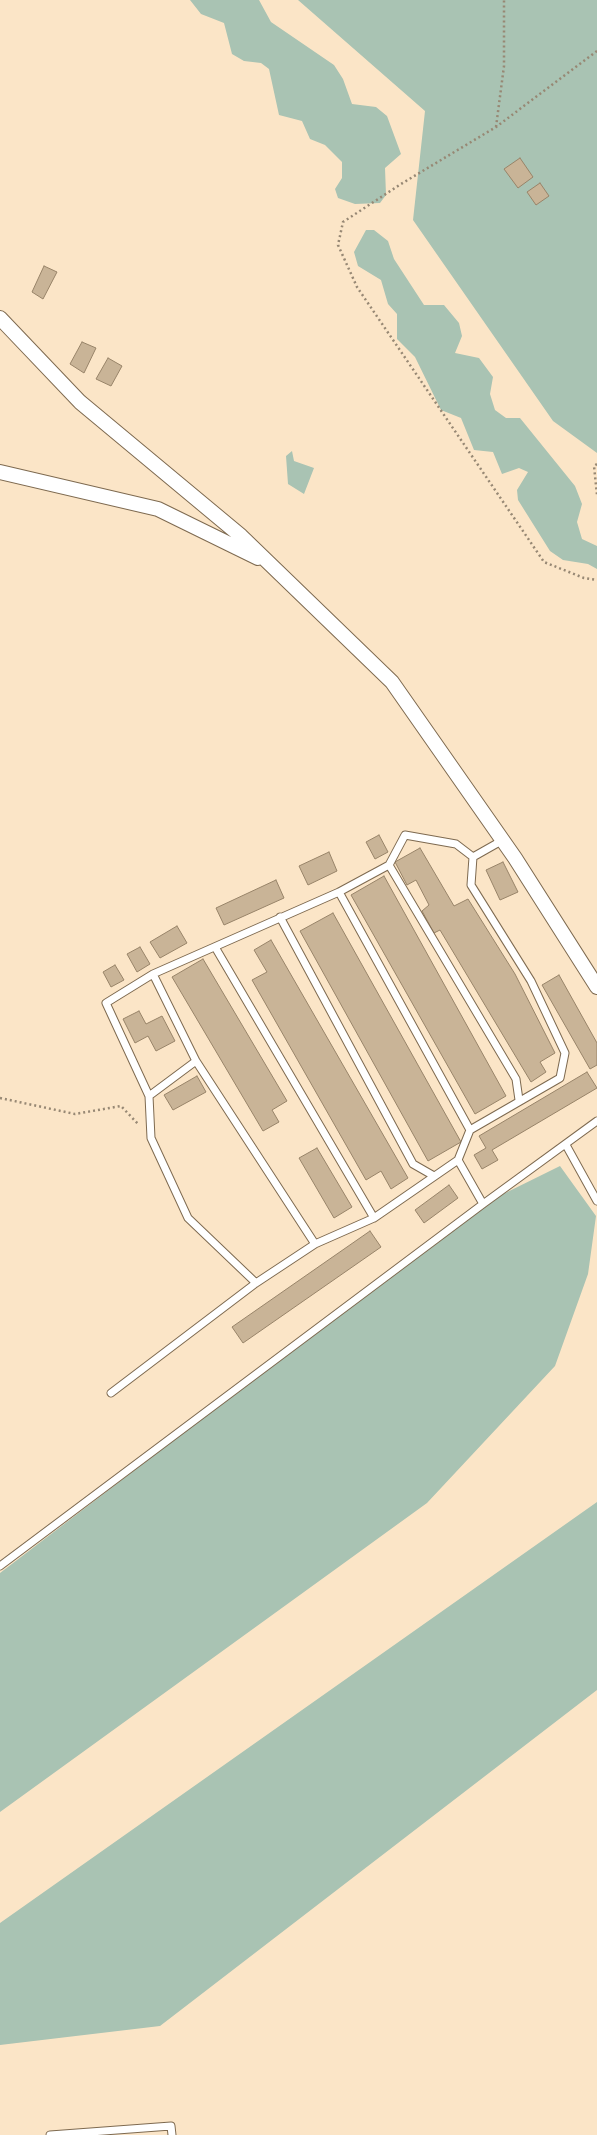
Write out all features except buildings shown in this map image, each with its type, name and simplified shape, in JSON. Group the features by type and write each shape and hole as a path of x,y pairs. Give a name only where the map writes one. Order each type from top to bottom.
{"street":[{"path":"0,318 80,402 241,536 392,682 502,840 597,986"},
{"path":"0,472 158,509 270,564"}],"lane":[{"path":"256,1283 188,1218 151,1138 149,1096 106,1003 153,974 339,892 389,865 405,834 456,844 473,857"},
{"path":"473,857 502,840"},
{"path":"111,1393 256,1283 315,1244 374,1218 458,1160 470,1130 519,1100 560,1078 565,1053 530,981 471,885 473,857"},
{"path":"389,865 516,1079 519,1100"},
{"path":"339,892 470,1130"},
{"path":"280,917 413,1164 434,1176"},
{"path":"215,946 374,1218"},
{"path":"153,974 196,1061 315,1244"},
{"path":"149,1096 196,1061"},
{"path":"0,1566 483,1204 597,1121"},
{"path":"566,1145 597,1201"},
{"path":"458,1160 483,1204"},
{"path":"50,2135 171,2126 172,2135"}],"path":[{"path":"496,127 504,66 504,0"},
{"path":"597,51 496,127 343,222 338,245 357,286 544,562 584,578 597,580"},
{"path":"597,464 594,466 597,495"},
{"path":"0,1098 75,1114 121,1106 151,1138"}],"green space":[{"path":"190,0 259,0 271,22 334,65 343,79 352,104 376,107 387,116 401,154 385,168 386,195 380,203 355,204 338,198 335,189 342,178 342,162 325,145 310,139 302,121 279,115 269,69 261,63 244,61 232,54 224,23 201,14"},
{"path":"298,0 597,0 597,453 553,421 413,220 425,111"},
{"path":"366,230 374,230 388,241 394,259 424,305 444,305 459,323 462,336 455,353 479,358 493,377 490,394 495,410 506,418 520,418 575,486 582,504 577,522 582,539 597,546 597,569 588,564 563,560 550,551 518,500 517,490 528,472 519,468 502,474 493,452 474,450 461,418 441,410 415,357 397,339 397,314 388,304 381,280 358,266 354,252"},
{"path":"292,451 294,461 314,468 304,494 288,484 286,456"},
{"path":"560,1166 596,1216 588,1274 555,1366 427,1503 0,1812 0,1573 483,1204"},
{"path":"597,1502 597,1690 160,2026 0,2045 0,1923"}]}
